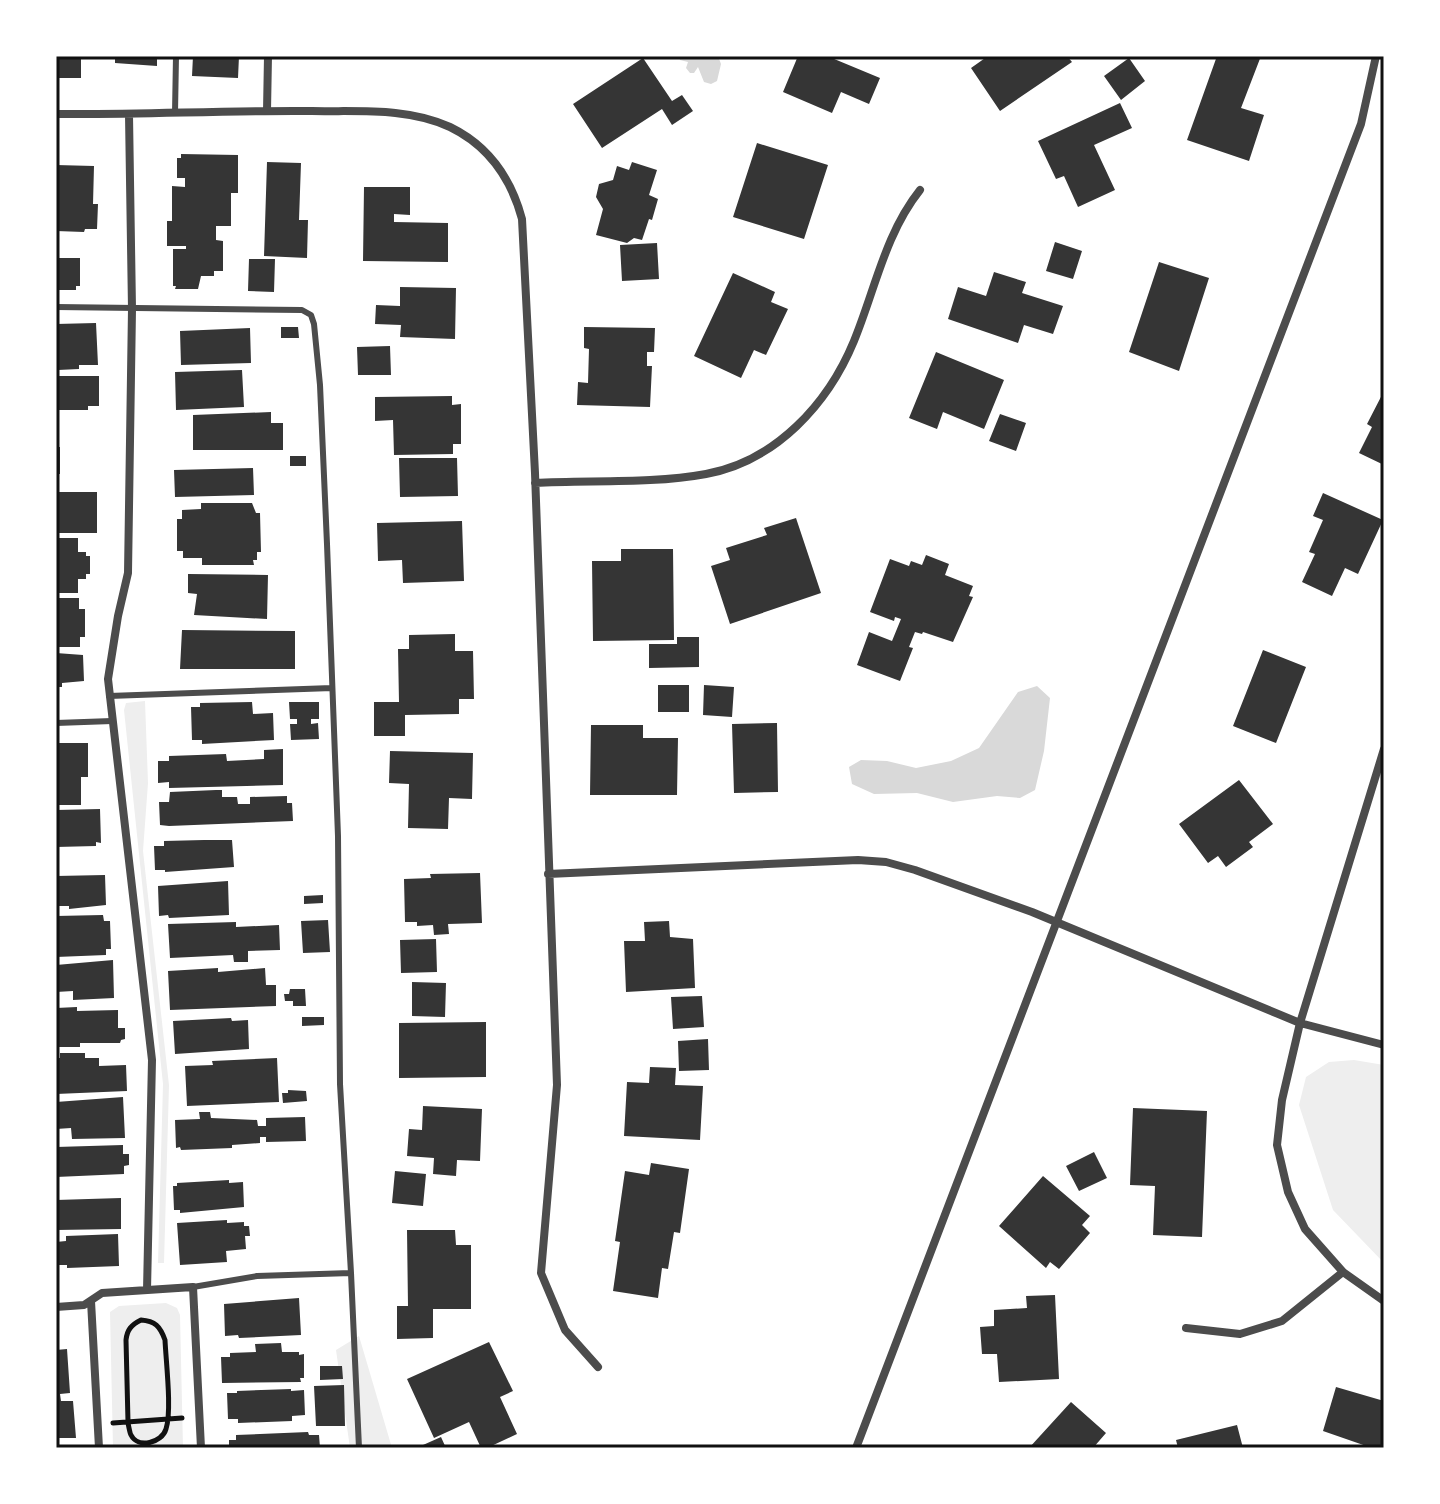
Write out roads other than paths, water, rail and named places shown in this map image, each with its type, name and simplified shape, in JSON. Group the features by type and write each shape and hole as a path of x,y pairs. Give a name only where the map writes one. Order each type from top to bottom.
{"street":[{"path":"267,111 268,56"},
{"path":"856,1448 1361,124 1376,56"},
{"path":"56,114 389,112 418,117 447,126 482,147 497,164 517,199 522,219 535,483 557,1085 541,1273 565,1330 598,1367"},
{"path":"129,115 132,309 128,573 108,679 152,1060 147,1290"},
{"path":"535,483 709,474 761,453 788,434 814,409 841,370 894,232 906,208 920,190"},
{"path":"1384,749 1300,1023 1282,1100 1277,1145 1288,1192 1305,1229 1343,1272 1384,1301"},
{"path":"548,874 872,861 915,870 1057,922 1300,1023 1384,1045"},
{"path":"1186,1328 1240,1334 1282,1321 1343,1272"},
{"path":"56,1307 84,1305 102,1293 193,1287 201,1448"},
{"path":"91,1301 99,1448"}],"lane":[{"path":"175,113 176,56"},
{"path":"56,307 302,310 311,315 320,385 338,836 340,1084 359,1448"},
{"path":"109,696 332,688"},
{"path":"56,723 112,721"},
{"path":"193,1287 257,1276 351,1273"}]}
